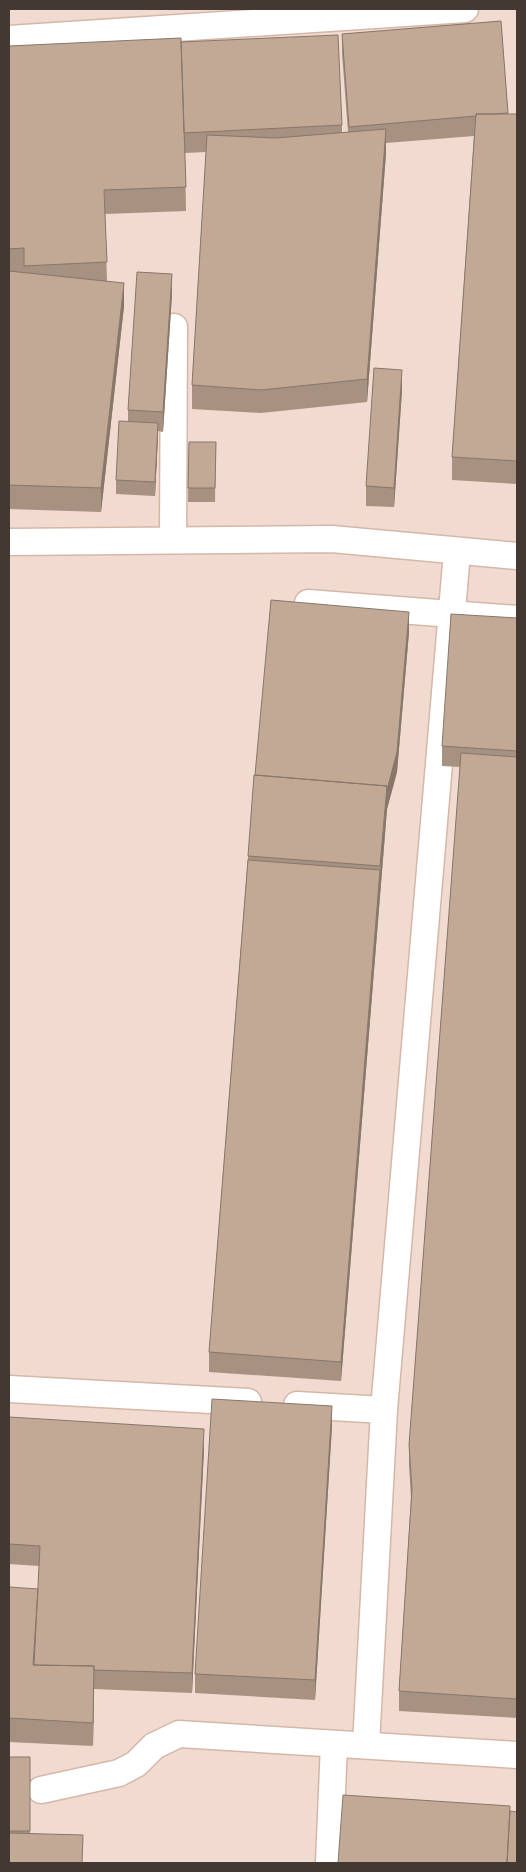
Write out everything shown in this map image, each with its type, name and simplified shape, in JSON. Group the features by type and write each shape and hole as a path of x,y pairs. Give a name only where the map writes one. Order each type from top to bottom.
{"lane":[{"path":"9,39 464,9"},
{"path":"173,540 174,327"},
{"path":"9,542 332,539 457,552 517,556"},
{"path":"366,1746 384,1410 457,552"},
{"path":"308,603 517,619"},
{"path":"9,1389 384,1410"},
{"path":"41,1790 119,1773 136,1764 154,1746 179,1734 517,1755"},
{"path":"329,1863 334,1744"}],"shaded area":[{"path":"9,9 517,9 517,1863 9,1863"}],"building":[{"path":"501,21 508,113 476,114 476,116 349,127 342,34"},
{"path":"338,35 342,125 184,133 181,42"},
{"path":"181,38 186,187 104,190 107,262 24,266 24,248 9,249 9,46"},
{"path":"476,114 517,114 517,461 452,457"},
{"path":"386,129 367,379 261,390 192,385 207,135 276,138"},
{"path":"9,271 124,283 101,488 9,485"},
{"path":"137,272 172,274 163,412 128,410"},
{"path":"374,368 402,370 394,488 366,486"},
{"path":"119,421 158,423 155,482 116,480"},
{"path":"189,442 216,442 215,488 188,488"},
{"path":"271,600 409,612 397,752 387,790 387,786 255,775"},
{"path":"451,614 517,618 517,751 442,746"},
{"path":"461,753 517,757 517,1699 399,1691 412,1489 409,1445"},
{"path":"254,775 387,786 380,866 248,856"},
{"path":"248,860 380,870 341,1362 209,1352"},
{"path":"212,1399 332,1406 315,1680 195,1674"},
{"path":"9,1417 204,1429 192,1673 94,1670 94,1666 34,1665 40,1546 9,1544"},
{"path":"9,1587 38,1589 33,1665 94,1666 93,1723 9,1718"},
{"path":"9,1757 30,1757 30,1831 9,1831"},
{"path":"343,1795 510,1806 507,1863 338,1863"},
{"path":"510,1811 517,1812 517,1863 507,1863"},
{"path":"9,1833 83,1835 82,1863 9,1863"}]}
